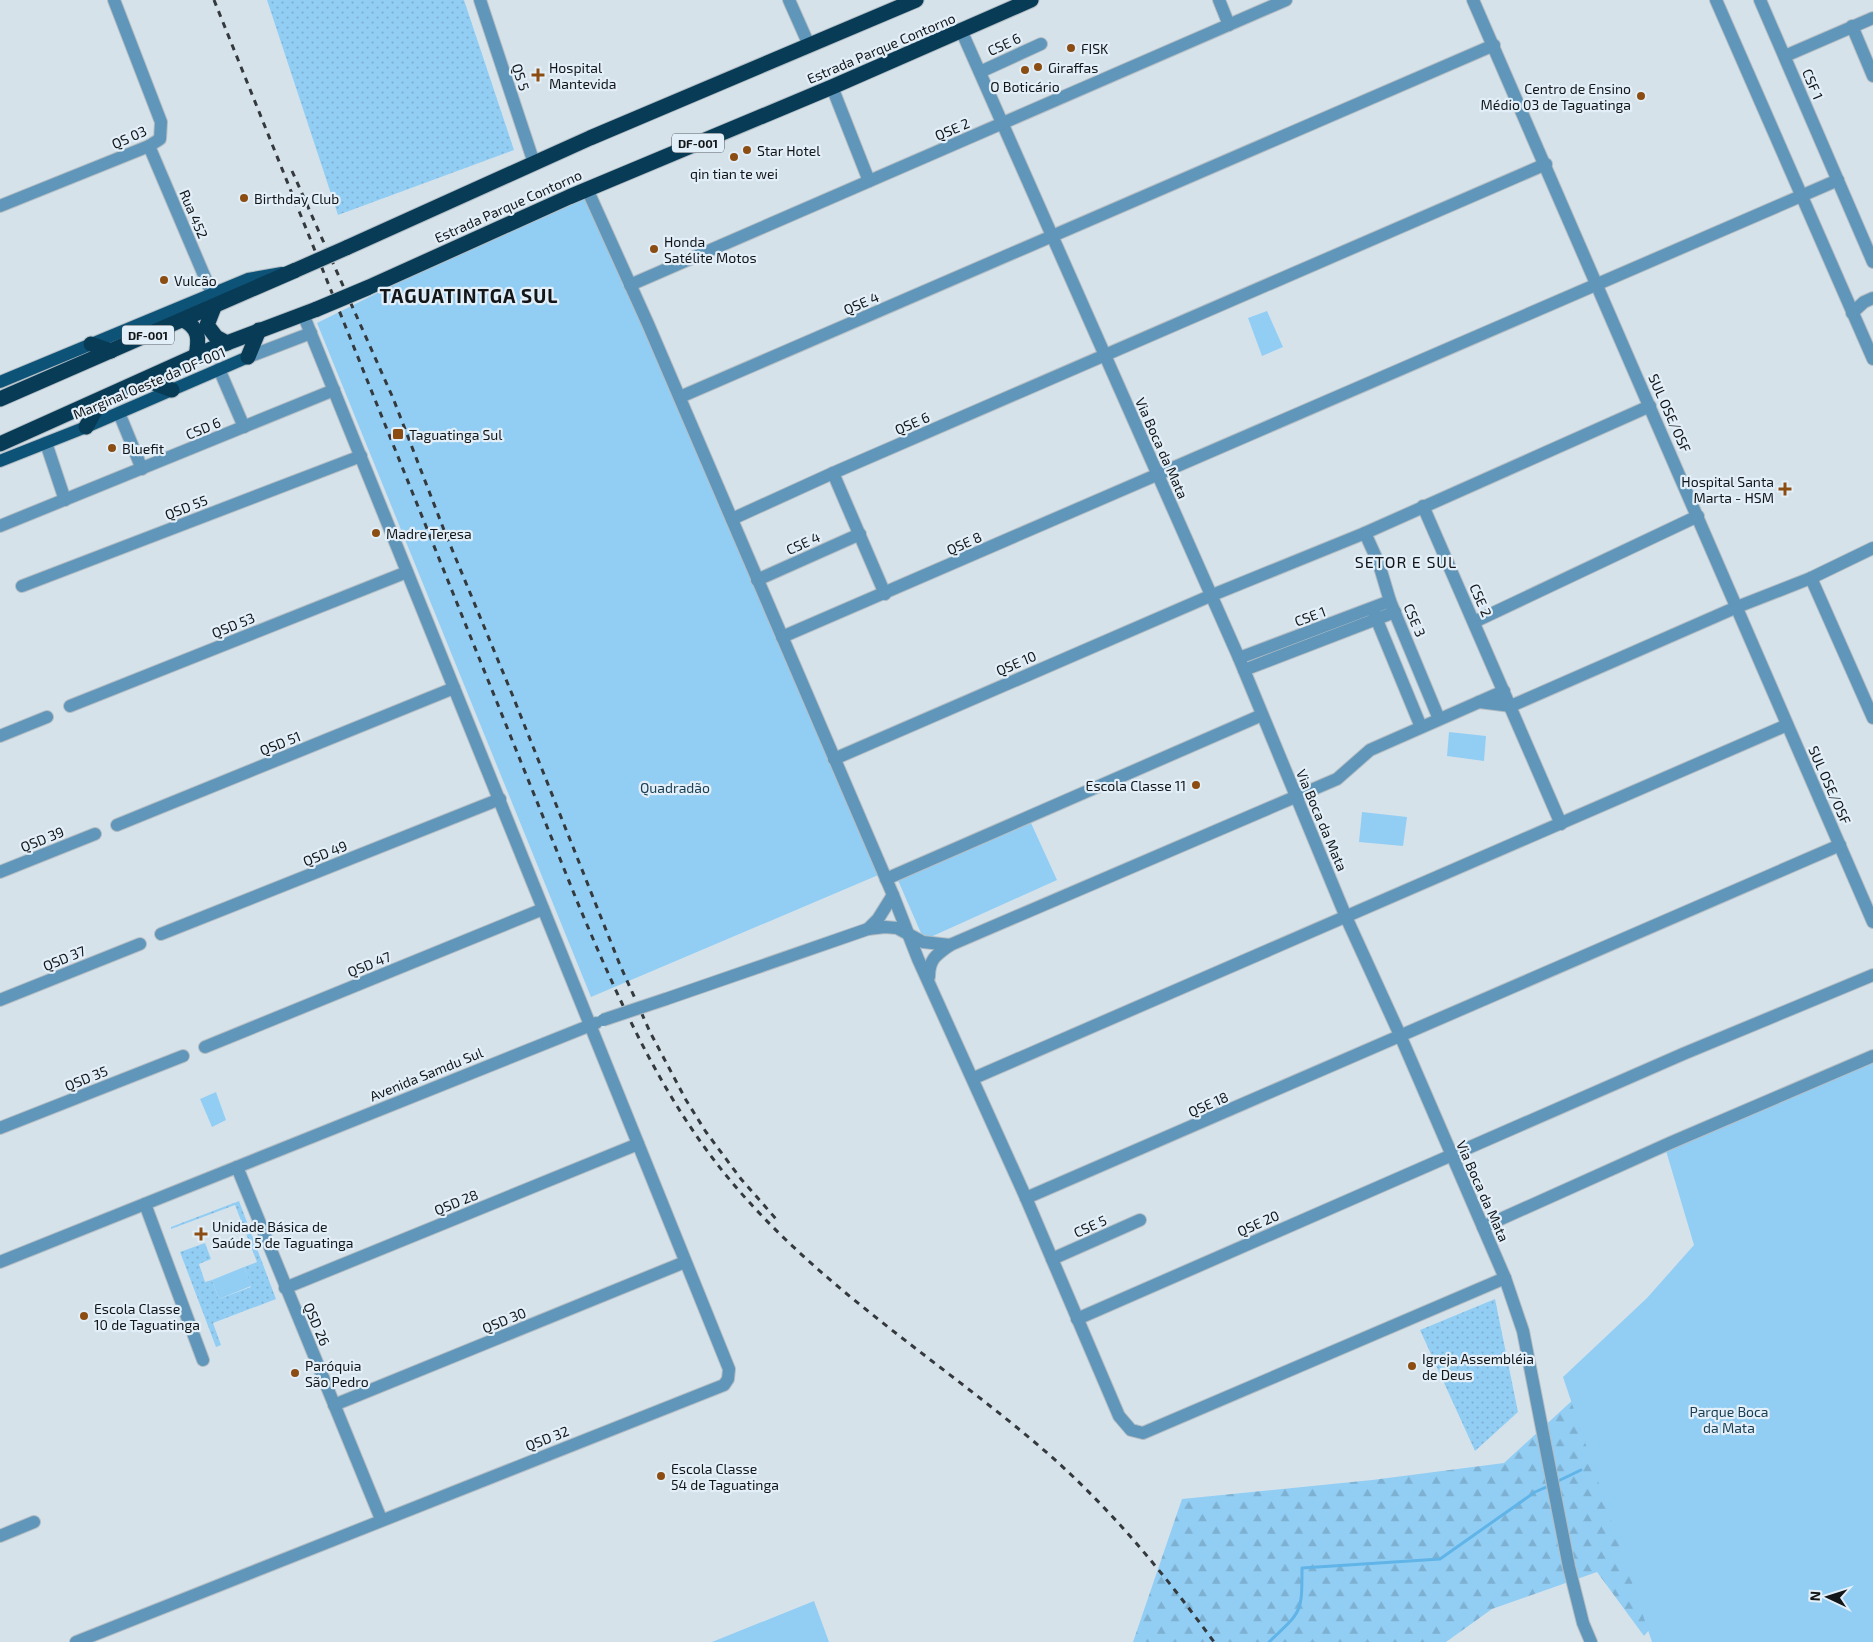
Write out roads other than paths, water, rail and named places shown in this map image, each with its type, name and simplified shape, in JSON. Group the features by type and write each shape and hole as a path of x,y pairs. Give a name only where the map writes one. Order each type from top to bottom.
{"highway":[{"name":"Estrada Parque Contorno","path":"0,399 183,320 213,301 294,271 534,163 916,0"},
{"name":"Estrada Parque Contorno","path":"0,444 196,356 367,288 587,189 832,87 1031,0"},
{"path":"213,301 207,325 216,337 227,343"},
{"path":"183,320 195,328 198,335 196,356"},
{"path":"248,357 259,330"},
{"path":"92,344 111,351"},
{"path":"146,380 172,390"},
{"path":"86,428 101,400"}],"main road":[{"path":"0,382 92,344 213,301"},
{"name":"Marginal Oeste da DF-001","path":"0,461 86,428 248,357"}],"street":[{"name":"QS 03","path":"0,206 149,146 160,139 161,122 114,0"},
{"name":"QS 5","path":"480,0 534,163"},
{"path":"789,0 808,45"},
{"path":"1219,0 1229,25"},
{"name":"QSE 2","path":"630,285 1284,0"},
{"name":"SUL OSE/OSF","path":"1474,0 1873,922"},
{"path":"1716,0 1852,313 1867,331 1873,359"},
{"name":"CSF 1","path":"1760,0 1873,262"},
{"path":"1785,56 1873,18"},
{"path":"1852,26 1873,76"},
{"name":"Via Boca da Mata","path":"961,30 1241,664 1346,917 1400,1035 1505,1278 1522,1331 1569,1567 1583,1623 1592,1642"},
{"name":"CSE 6","path":"980,72 1041,44"},
{"name":"QSE 4","path":"680,397 1494,45"},
{"path":"832,87 869,181"},
{"name":"Rua 452","path":"149,146 213,301"},
{"name":"QSE 6","path":"732,519 833,473 1546,164"},
{"name":"QSE 8","path":"782,637 1838,180"},
{"path":"587,189 680,397 909,936 974,1078 1118,1416 1131,1430 1143,1433 1505,1278"},
{"path":"1852,313 1864,302 1873,298"},
{"path":"310,312 311,333 685,1262"},
{"name":"Marginal Oeste da DF-001","path":"248,357 311,333"},
{"path":"219,369 244,427"},
{"name":"CSD 6","path":"0,526 334,390"},
{"name":"QSE 10","path":"834,759 1210,596 1365,533 1650,406"},
{"path":"119,413 142,469"},
{"path":"46,443 65,500"},
{"name":"QSD 55","path":"22,586 361,456"},
{"path":"833,473 885,594"},
{"name":"CSE 2","path":"1423,506 1511,706 1560,824"},
{"path":"1474,622 1698,516"},
{"name":"CSE 3","path":"1365,533 1440,718"},
{"name":"CSE 4","path":"757,580 860,534"},
{"path":"1478,702 1511,706 1737,606 1811,578 1873,548"},
{"name":"QSD 53","path":"70,706 408,572"},
{"path":"1811,578 1873,718"},
{"name":"CSE 1","path":"1241,664 1393,606"},
{"path":"1374,614 1421,727"},
{"name":"QSD 51","path":"117,825 454,688"},
{"path":"930,980 932,958 950,945 1337,779 1370,750 1504,691"},
{"path":"886,879 1262,715"},
{"path":"0,736 47,718"},
{"path":"974,1078 1787,725"},
{"name":"QSD 49","path":"160,934 500,799"},
{"name":"QSD 39","path":"0,872 94,834"},
{"name":"QSE 18","path":"1026,1198 1840,846"},
{"path":"868,929 878,919 893,895"},
{"name":"QSD 47","path":"205,1047 543,910"},
{"name":"Avenida Samdu Sul","path":"0,1262 603,1020 868,929 892,927 923,942 950,945"},
{"name":"QSD 37","path":"0,1000 140,944"},
{"name":"QSE 20","path":"1077,1319 1683,1054 1873,975"},
{"name":"QSD 35","path":"0,1128 183,1056"},
{"path":"1482,1227 1670,1143 1873,1056"},
{"name":"QSD 28","path":"285,1288 638,1144"},
{"name":"QSD 26","path":"237,1167 381,1520"},
{"path":"145,1204 203,1360"},
{"name":"CSE 5","path":"1052,1259 1140,1220"},
{"name":"QSD 32","path":"78,1641 724,1385 728,1379 729,1369 685,1262"},
{"name":"QSD 30","path":"334,1405 685,1262"},
{"path":"0,1536 34,1522"}],"waterway":[{"path":"1556,1482 1581,1470"},
{"path":"1269,1642 1288,1624 1298,1610 1302,1568 1440,1559 1535,1492 1551,1485"}],"railway":[{"path":"214,0 579,906 628,1016 666,1087 710,1154 735,1186 768,1222 840,1288 994,1409 1083,1486 1107,1510 1151,1561 1214,1642"},
{"path":"292,171 393,398 444,530 512,694 620,965 650,1032 686,1100 706,1132 741,1179 777,1220"}],"place":[{"name":"FISK","path":"1071,48"},
{"name":"Giraffas","path":"1038,67"},
{"name":"O Boticário","path":"1025,70"},
{"name":"Hospital Mantevida","path":"538,75"},
{"name":"Centro de Ensino Médio 03 de Taguatinga","path":"1641,96"},
{"name":"Star Hotel","path":"747,150"},
{"name":"qin tian te wei","path":"734,157"},
{"name":"Birthday Club","path":"244,198"},
{"name":"Honda Satélite Motos","path":"654,249"},
{"name":"Vulcão","path":"164,280"},
{"name":"Taguatinga Sul","path":"398,434"},
{"name":"Bluefit","path":"112,448"},
{"name":"Hospital Santa Marta - HSM","path":"1785,489"},
{"name":"Madre Teresa","path":"376,533"},
{"name":"Escola Classe 11","path":"1196,785"},
{"name":"Unidade Básica de Saúde 5 de Taguatinga","path":"201,1234"},
{"name":"Escola Classe 10 de Taguatinga","path":"84,1316"},
{"name":"Igreja Assembléia de Deus","path":"1412,1366"},
{"name":"Paróquia São Pedro","path":"295,1373"},
{"name":"Escola Classe 54 de Taguatinga","path":"661,1476"}],"district":[{"name":"TAGUATINTGA SUL","path":"469,295"},
{"name":"SETOR E SUL","path":"1406,561"}],"park label":[{"name":"Quadradão","path":"675,787"},
{"name":"Parque Boca da Mata","path":"1729,1419"}]}
